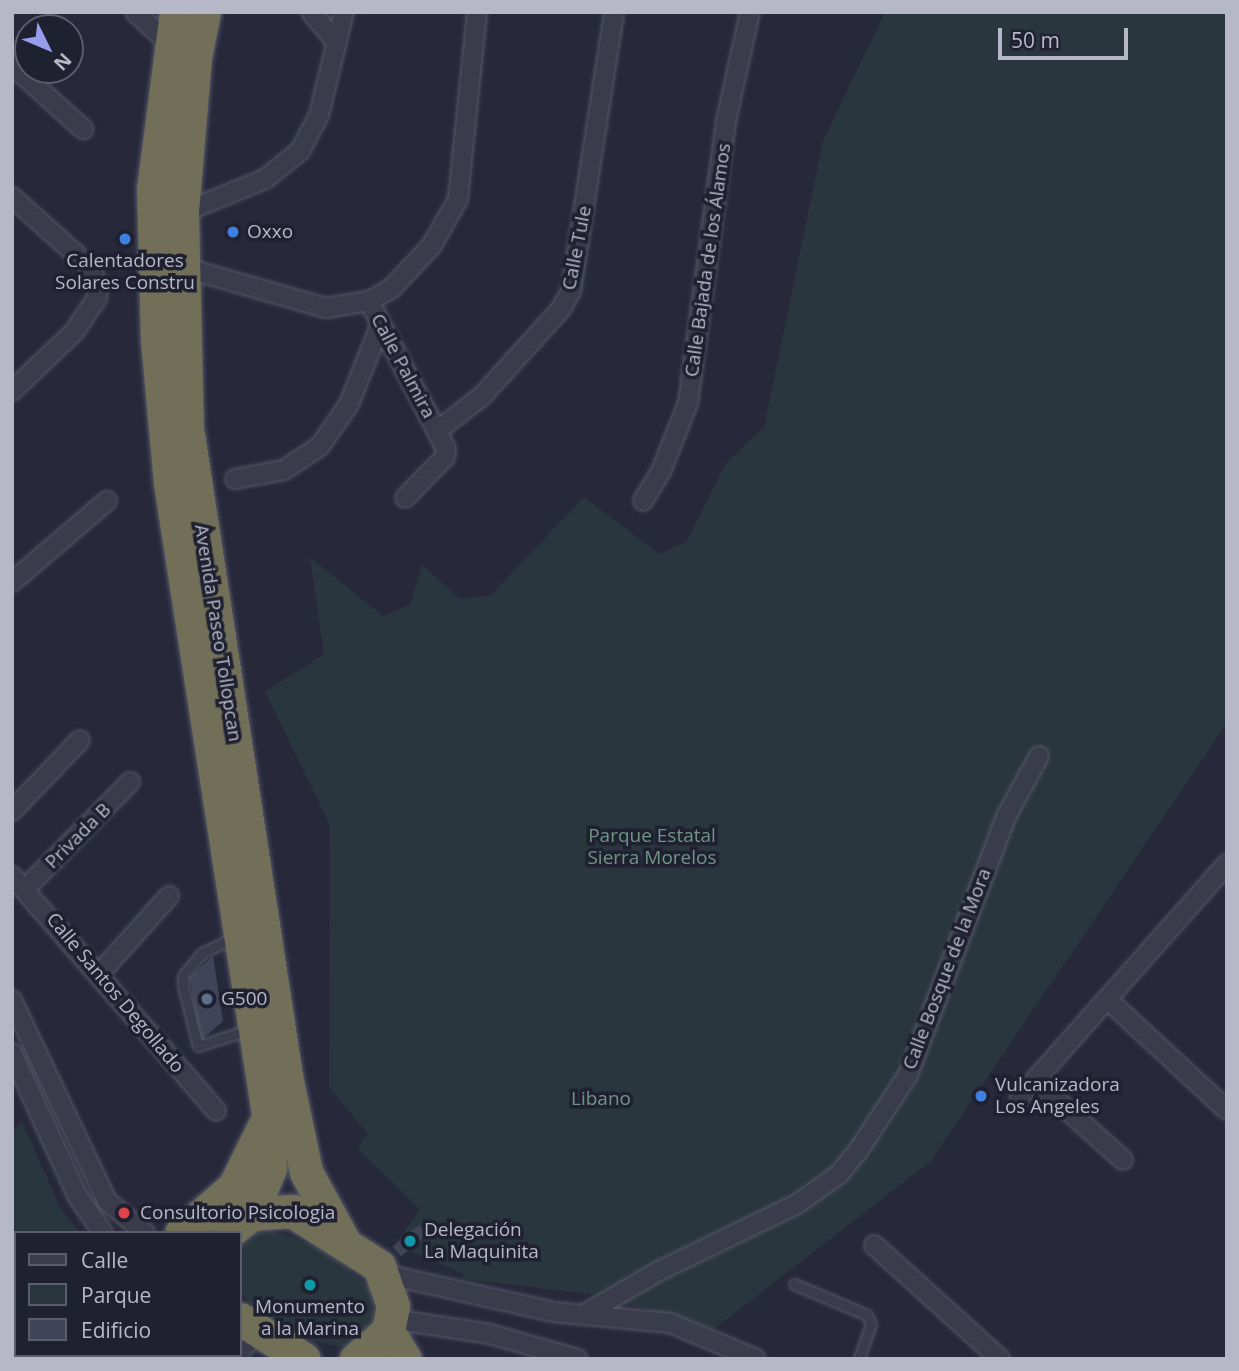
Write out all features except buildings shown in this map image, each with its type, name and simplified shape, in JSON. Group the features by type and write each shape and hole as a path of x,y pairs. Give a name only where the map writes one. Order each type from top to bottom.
{"highway":[{"name":"Avenida Paseo Tollopcan","path":"176,12 153,188 157,341 170,483 236,936 268,1114 270,1168 232,1227"},
{"name":"Avenida Paseo Tollopcan","path":"204,12 195,57 182,213 181,267 187,428 284,1062 306,1172 343,1240"},
{"path":"183,1231 234,1187 268,1114"},
{"path":"232,1227 292,1211 343,1240 384,1274 395,1336 356,1359"},
{"path":"242,1343 304,1359"}],"street":[{"path":"135,12 171,45"},
{"path":"311,12 337,43"},
{"path":"182,213 265,179 300,150 319,115 344,12"},
{"path":"181,267 312,306 369,301 415,266 458,199 478,12"},
{"name":"Calle Tule","path":"437,431 483,395 561,309 571,291 614,12"},
{"name":"Calle Bajada de los Álamos","path":"643,501 668,458 688,403 726,121 750,12"},
{"path":"12,65 83,129"},
{"path":"12,197 90,267 98,285 97,298 74,332 13,390"},
{"name":"Calle Palmira","path":"369,301 437,431"},
{"path":"235,479 284,470 320,446 349,404 380,326"},
{"path":"405,498 446,457 437,431"},
{"path":"12,582 107,501"},
{"path":"12,811 80,740"},
{"name":"Calle Bosque de la Mora","path":"583,1315 659,1271 797,1204 838,1175 858,1151 908,1074 1007,815 1039,756"},
{"name":"Privada B","path":"25,889 130,782"},
{"path":"1020,1097 1227,864"},
{"name":"Calle Santos Degollado","path":"12,876 216,1111"},
{"path":"99,974 169,896"},
{"path":"1107,999 1227,1110"},
{"path":"12,1000 96,1181 126,1228"},
{"path":"12,1053 78,1197 102,1231"},
{"path":"1035,1082 1123,1160"},
{"path":"874,1245 1000,1359"},
{"path":"384,1274 583,1315 670,1323 756,1359"},
{"path":"395,1336 501,1336 578,1359"}],"lane":[{"path":"236,936 202,953 183,976 188,1012 198,1046 204,1048 253,1028"},
{"path":"794,1284 867,1315 871,1324 859,1359"}],"green space":[{"name":"Parque Estatal Sierra Morelos","path":"885,12 1227,12 1227,723 931,1161 714,1329 590,1294 463,1279 464,1274 395,1244 420,1210 358,1149 367,1133 329,1087 330,825 265,692 324,654 310,557 383,616 410,605 422,565 460,599 491,595 584,497 659,554 686,542 726,463 764,427 823,141"},
{"path":"22,1122 61,1209 78,1231 14,1231 12,1132"},
{"path":"264,1228 319,1247 345,1265 369,1287 377,1320 345,1348 293,1336 267,1319 242,1294 242,1239"}],"place":[{"name":"Oxxo","path":"233,232"},
{"name":"Calentadores Solares Constru","path":"125,239"},
{"name":"G500","path":"207,999"},
{"name":"Vulcanizadora Los Angeles","path":"981,1096"},
{"name":"Consultorio Psicologia","path":"124,1213"},
{"name":"Delegación La Maquinita","path":"410,1241"},
{"name":"Monumento a la Marina","path":"310,1285"}],"park label":[{"name":"Libano","path":"601,1099"}]}
